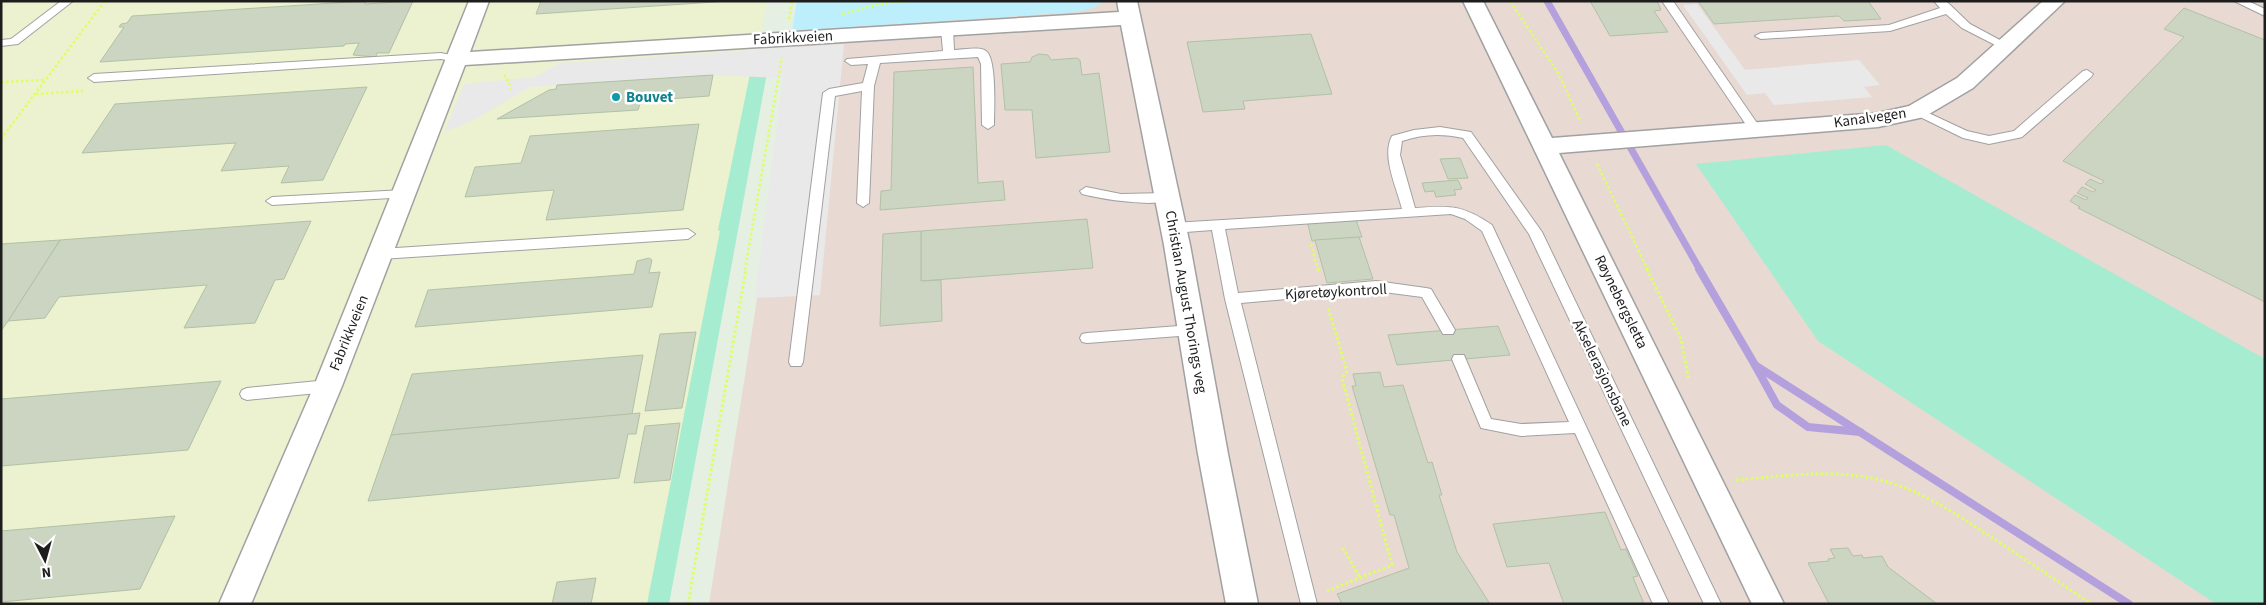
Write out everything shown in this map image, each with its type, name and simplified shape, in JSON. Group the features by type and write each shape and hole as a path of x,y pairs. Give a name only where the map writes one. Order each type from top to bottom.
{"street":[{"name":"Fabrikkveien","path":"235,604 328,386 480,1"},
{"name":"Røynebergsletta","path":"1473,1 1768,604"},
{"name":"Kanalvegen","path":"1646,138 1878,120 1916,112 1965,83 2007,47 2055,1"},
{"name":"Fabrikkveien","path":"456,59 947,29 1129,9"},
{"name":"Christian August Thorings veg","path":"1129,9 1167,196 1242,604"},
{"path":"1544,146 1646,138"}],"lane":[{"path":"1,43 14,42 68,1"},
{"path":"1667,1 1755,130"},
{"path":"2239,1 2265,13"},
{"path":"1760,36 1890,28 1942,6 1966,26 2007,47"},
{"path":"947,29 949,54"},
{"path":"851,61 982,53 987,64 988,125"},
{"path":"94,78 441,56 456,59"},
{"path":"863,203 868,86 875,60"},
{"path":"1916,112 1963,134 1989,140 2018,134 2087,74"},
{"path":"796,362 829,93 868,86"},
{"name":"Akselerasjonsbane","path":"1409,211 1394,155 1396,139 1414,132 1448,130 1467,135 1535,232 1713,604"},
{"path":"1086,191 1121,198 1167,196"},
{"path":"272,201 404,194"},
{"path":"1173,228 1409,211 1452,210 1470,216 1487,228 1662,604"},
{"path":"1218,226 1232,299 1314,599"},
{"path":"381,254 688,234"},
{"name":"Kjøretøykontroll","path":"1232,299 1376,286 1426,293 1448,330"},
{"path":"1087,338 1192,330"},
{"path":"1459,359 1486,424 1507,430 1541,431 1579,427"},
{"path":"247,394 328,386"}],"path":[{"path":"1,139 105,1"},
{"path":"788,23 792,1"},
{"path":"835,16 871,5 906,1"},
{"path":"1510,1 1552,59 1569,92 1681,339 1691,386"},
{"path":"688,604 783,51"},
{"path":"504,75 509,82 510,90"},
{"path":"1,82 47,80"},
{"path":"1311,244 1347,371 1342,378 1392,565 1314,599"},
{"path":"1730,481 1777,475 1827,474 1875,478 1896,484 1961,518 2092,604"},
{"path":"1344,548 1360,578"}],"shaded area":[{"path":"1,1 767,1 647,604 1,604"},
{"path":"797,1 1106,1 1093,8 1078,12 792,31"},
{"path":"804,1 2265,1 2265,604 709,604"},
{"path":"1697,4 1745,70 1859,60 1880,85 1864,87 1872,97 1774,105 1765,93 1747,95 1683,5"},
{"path":"844,44 820,295 755,298 783,78 712,75 530,87 474,120 444,132 464,84 534,77 560,63"},
{"path":"769,62 669,604 647,604 720,231 718,230 752,64"},
{"path":"1886,145 2265,359 2265,604 2216,604 1818,341 1696,164"}],"building":[{"path":"366,1 365,4 413,1 389,53 377,53 376,57 353,55 359,43 345,44 344,46 100,62 124,27 119,27 121,24 127,23 132,16"},
{"path":"541,1 729,1 536,14"},
{"path":"1590,1 1657,1 1661,10 1654,11 1668,32 1610,36"},
{"path":"1698,1 1868,1 1881,19 1844,21 1839,16 1714,24"},
{"path":"2184,8 2265,40 2265,302 2078,208 2080,207 2070,201 2075,195 2086,200 2088,198 2077,193 2082,187 2093,192 2096,190 2085,184 2090,179 2101,184 2104,181 2063,161 2184,37 2164,29"},
{"path":"1311,34 1332,94 1243,101 1245,109 1203,112 1187,42"},
{"path":"1039,54 1048,55 1051,60 1077,58 1080,60 1082,75 1099,73 1110,152 1036,158 1032,110 1005,110 1001,64 1030,62 1032,57"},
{"path":"973,67 978,183 1003,181 1005,200 880,210 881,191 891,190 894,72"},
{"name":"Bouvet","path":"713,75 709,96 641,101 638,110 497,119 549,90 556,89 557,85"},
{"path":"367,87 323,180 281,183 289,166 221,171 236,143 82,153 115,104"},
{"path":"699,124 683,210 546,220 554,190 465,197 475,167 521,163 530,136"},
{"path":"1460,158 1468,178 1448,179 1440,159"},
{"path":"1458,180 1462,189 1454,190 1456,195 1436,197 1434,191 1425,192 1422,183"},
{"path":"1355,217 1362,237 1312,241 1307,221"},
{"path":"1087,219 1093,268 921,281 921,231"},
{"path":"311,221 284,279 275,280 255,323 184,328 207,285 59,297 45,318 8,321 60,240"},
{"path":"921,231 921,281 941,280 942,321 880,326 883,234"},
{"path":"1359,237 1373,279 1327,283 1315,240"},
{"path":"60,240 8,321 1,331 1,244"},
{"path":"649,258 652,260 649,273 660,272 652,307 415,327 428,290 634,274 637,261"},
{"path":"1498,326 1510,355 1397,365 1388,335"},
{"path":"696,332 682,408 645,411 660,334"},
{"path":"643,355 632,414 391,435 412,374"},
{"path":"1380,372 1384,387 1403,385 1428,463 1432,462 1442,495 1439,495 1457,552 1490,604 1342,604 1337,594 1409,568 1394,515 1390,515 1352,386 1356,386 1353,374"},
{"path":"221,381 188,450 1,466 1,399"},
{"path":"640,413 636,434 628,434 619,478 368,501 391,435"},
{"path":"680,423 670,480 634,483 645,426"},
{"path":"1605,512 1621,550 1626,549 1638,576 1633,577 1644,604 1564,604 1549,563 1507,567 1493,524"},
{"path":"175,516 140,589 1,602 1,531"},
{"path":"1848,548 1853,556 1862,555 1863,558 1882,556 1888,567 1937,604 1829,604 1808,563 1829,561 1828,559 1835,558 1830,549"},
{"path":"596,578 591,604 552,604 557,582"}],"waterway":[{"path":"1547,1 1700,270"},
{"path":"1699,269 1755,365"},
{"path":"1755,365 1860,432"},
{"path":"1755,365 1777,405 1808,427 1860,432"},
{"path":"1860,432 2129,604"}],"place":[{"name":"Bouvet","path":"616,97"}]}
